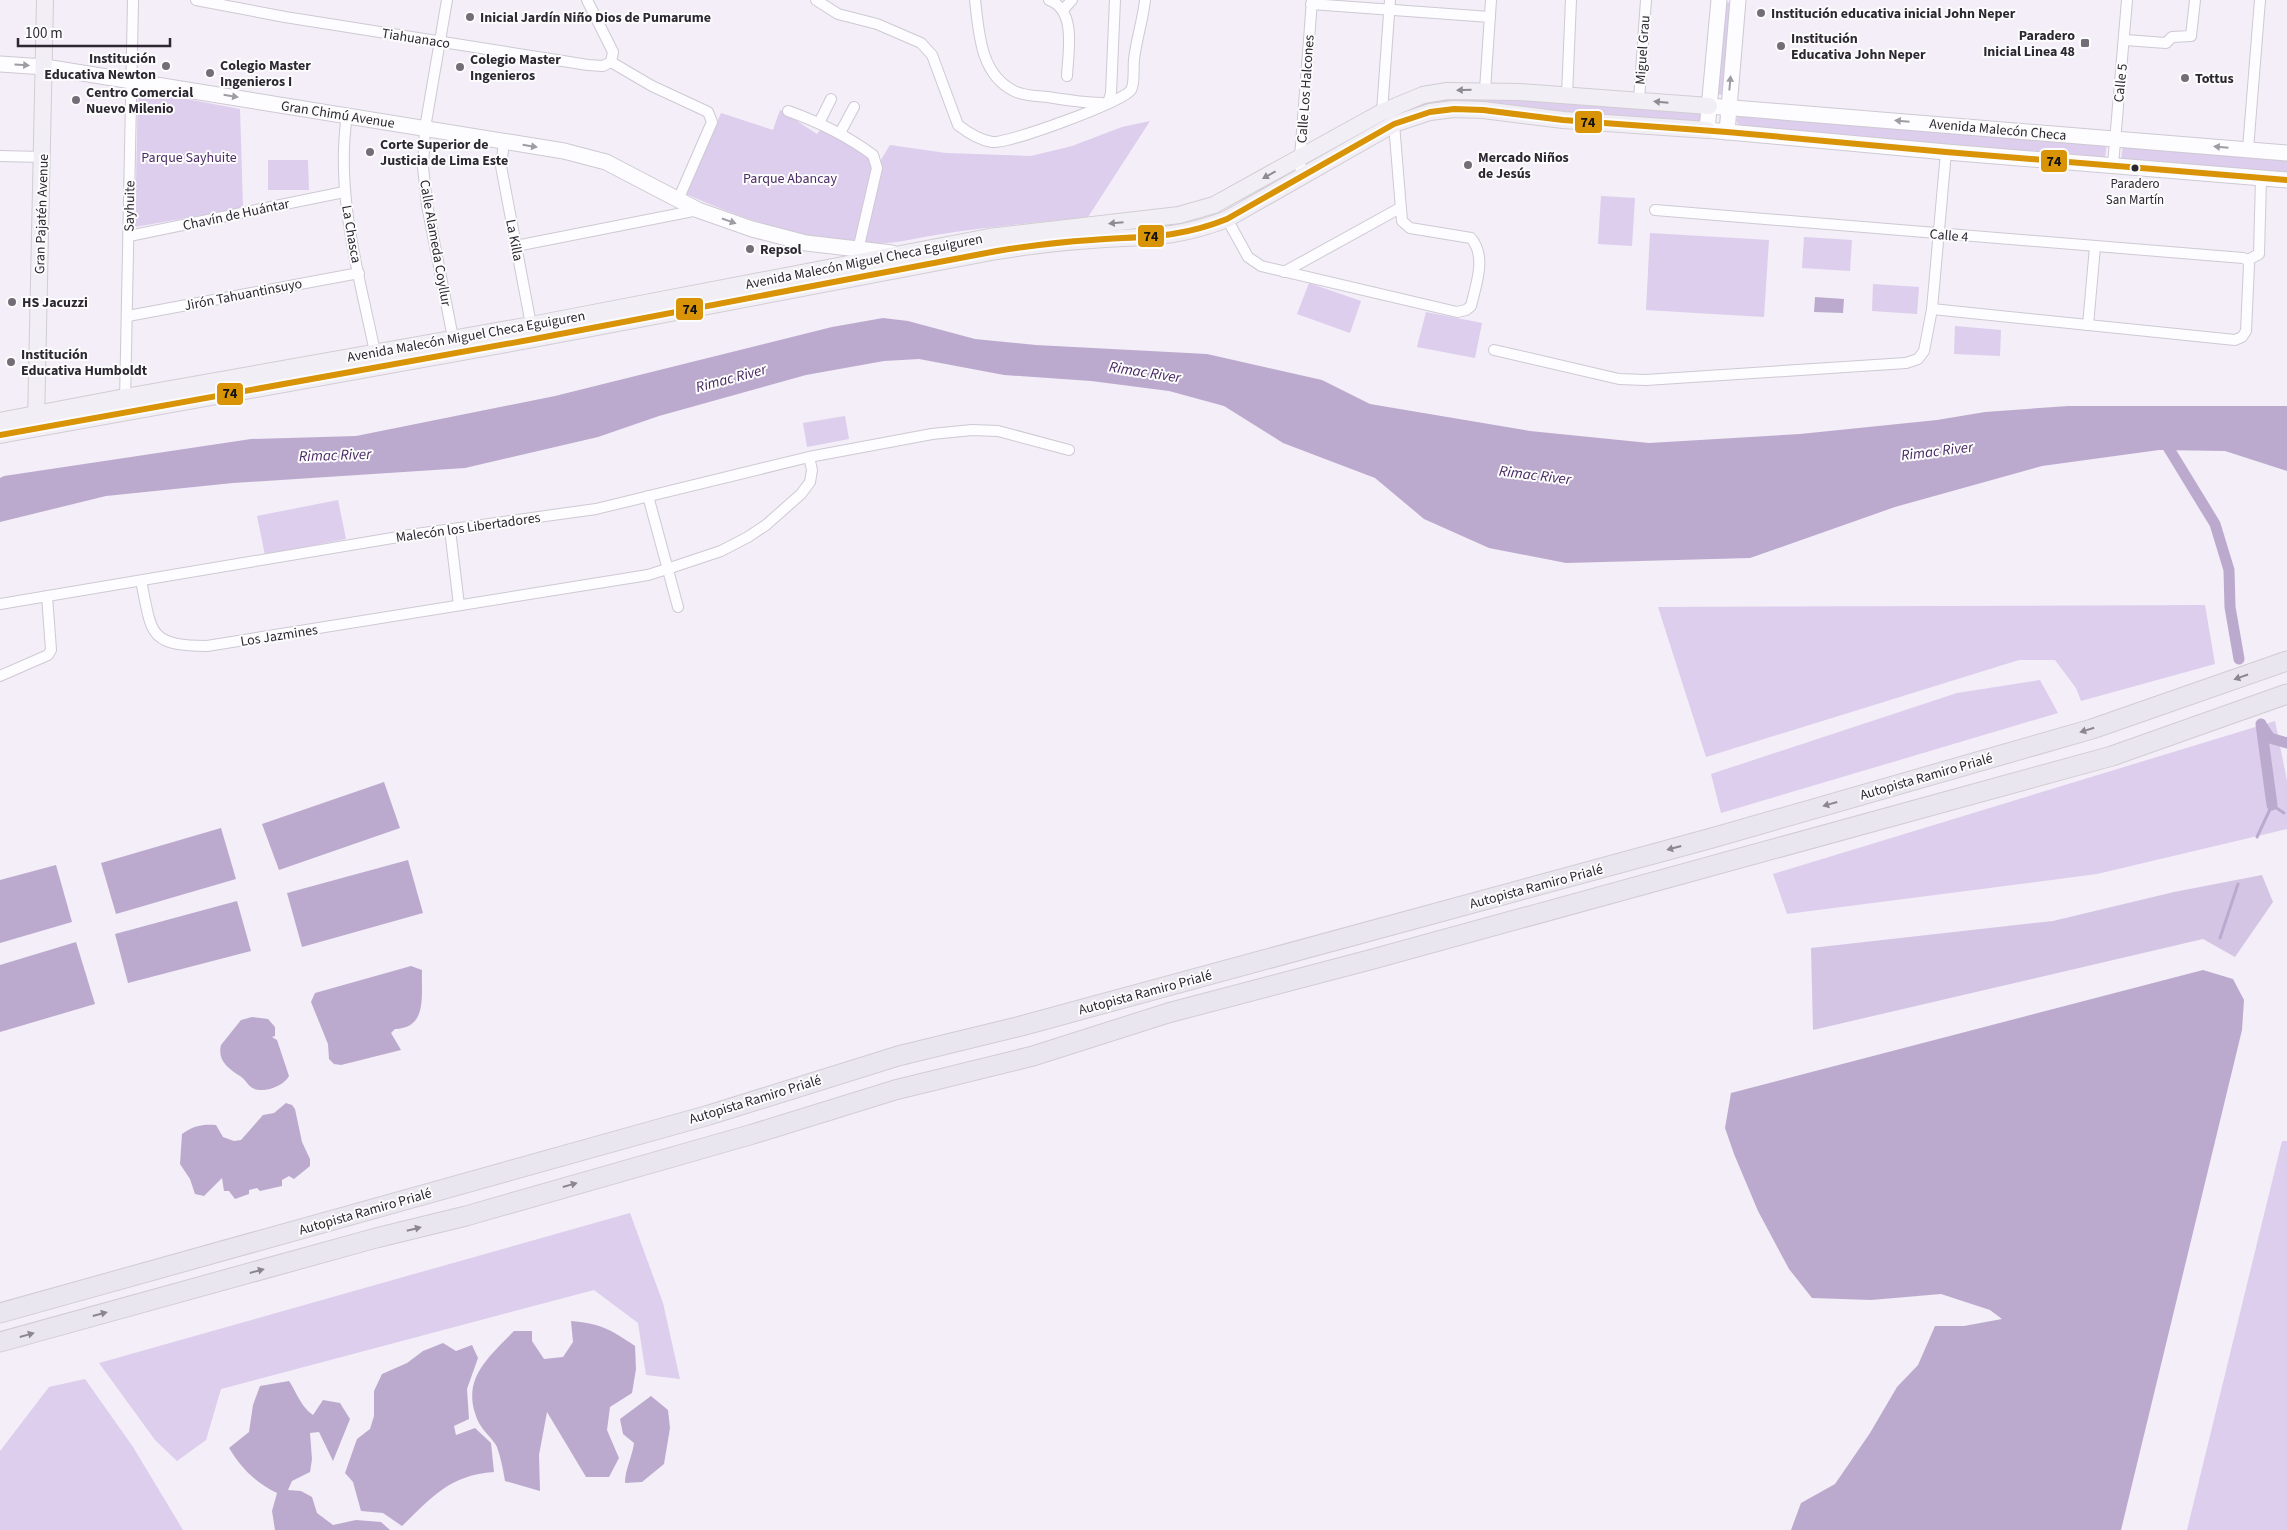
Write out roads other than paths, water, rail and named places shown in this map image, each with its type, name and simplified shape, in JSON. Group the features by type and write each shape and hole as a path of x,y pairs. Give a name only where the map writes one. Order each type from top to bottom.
{"highway":[{"name":"Autopista Ramiro Prialé","path":"0,1313 709,1115 898,1056 1021,1026 1712,838 2092,729 2287,661"},
{"name":"Autopista Ramiro Prialé","path":"0,1342 376,1238 466,1216 753,1134 895,1090 1033,1056 1168,1013 1382,957 2112,756 2287,694"}],"main road":[{"name":"Gran Pajatén Avenue","path":"36,421 45,0"},
{"path":"1707,130 1719,0"},
{"path":"1727,132 1738,0"},
{"name":"Gran Chimú Avenue","path":"0,64 45,67 564,151 606,162 698,210 771,235 806,243 858,250 959,258"},
{"name":"Avenida Malecón Miguel Checa Eguiguren","path":"0,435 36,421 374,352 453,338 532,332 989,237 1179,215 1214,205 1382,112 1423,95 1447,91 1485,90 1710,106"},
{"name":"Avenida Malecón Checa","path":"1710,106 2287,153"},
{"name":"Avenida Malecón Miguel Checa Eguiguren","path":"124,404 959,258 1066,242 1174,236 1227,218 1394,124 1430,112 1454,109 1484,110 1563,120 1707,130"},
{"name":"Avenida Malecón Checa","path":"1707,130 2287,180"},
{"name":"Avenida Malecón Miguel Checa Eguiguren","path":"0,421 36,421"}],"street":[{"name":"Sayhuite","path":"124,404 128,316 132,0"},
{"name":"Tiahuanaco","path":"196,0 285,17 588,65 603,66 611,62"},
{"name":"Calle Alameda Coyllur","path":"447,0 425,128 423,167 425,192 453,338"},
{"path":"587,0 613,52 611,62 652,86 708,112 711,116 712,122 678,200"},
{"path":"816,0 838,14 877,24 921,43 932,55 958,125 968,132 993,142 1021,136 1070,120 1125,96 1132,89 1134,59 1145,0"},
{"path":"975,0 979,37 988,67 1002,84 1016,92 1084,103 1108,103"},
{"path":"1067,76 1068,28 1057,3 1072,0"},
{"path":"1108,103 1111,93 1115,0"},
{"path":"1485,90 1491,0"},
{"path":"1567,95 1571,0"},
{"name":"Miguel Grau","path":"1639,100 1646,0"},
{"name":"Calle 5","path":"2113,165 2127,0"},
{"path":"2124,40 2166,43 2172,37 2190,37 2193,34 2196,0"},
{"path":"2248,149 2260,0"},
{"path":"1311,2 1390,5 1490,17"},
{"name":"Calle Los Halcones","path":"1301,178 1300,158 1311,2"},
{"path":"1382,112 1390,5"},
{"path":"819,123 831,100"},
{"path":"840,133 854,107"},
{"path":"788,111 840,133 873,155 876,164 858,250"},
{"name":"La Chasca","path":"347,115 343,156 344,192 374,352"},
{"path":"1227,218 1248,257 1261,266 1457,312 1466,310 1471,306 1480,258 1478,246 1471,238 1410,228 1402,221 1394,124"},
{"name":"La Killa","path":"504,142 501,166 532,332"},
{"path":"1494,350 1619,379 1646,380 1906,363 1918,359 1924,351 1932,309 1946,152"},
{"path":"0,156 42,157"},
{"path":"1932,309 2235,340 2242,337 2246,330 2246,259 2258,254 2261,178"},
{"name":"Chavín de Huántar","path":"129,236 344,192"},
{"path":"1284,272 1400,208"},
{"path":"516,246 698,210"},
{"name":"Calle 4","path":"1655,210 2246,259"},
{"path":"2088,325 2095,246"},
{"name":"Jirón Tahuantinsuyo","path":"128,316 359,273"},
{"name":"Malecón los Libertadores","path":"0,604 450,530 596,509 809,457 932,434 972,430 998,431 1069,450"},
{"name":"Los Jazmines","path":"141,580 154,631 167,643 207,646 648,575 721,551 766,525 801,494 810,482 812,470 809,457"},
{"path":"648,496 678,607"},
{"path":"450,530 459,606"},
{"path":"0,676 48,655 51,650 47,596"}],"water":[{"path":"1815,297 1844,299 1843,313 1814,312"},
{"name":"Rimac River","path":"883,318 908,321 975,339 1036,345 1207,354 1322,380 1370,404 1530,431 1649,443 1800,434 1937,420 1985,412 2068,406 2287,406 2287,471 2225,451 2159,450 2042,466 1895,507 1750,558 1566,563 1489,548 1424,519 1375,478 1283,443 1224,406 1169,391 1091,381 1004,375 919,359 884,361 806,375 659,416 598,437 465,468 233,483 106,496 0,522 0,478 4,476 251,439 356,436 555,396 832,327"},
{"path":"384,782 400,828 279,870 262,824"},
{"path":"221,828 236,879 116,914 101,863"},
{"path":"408,860 423,913 302,947 287,893"},
{"path":"56,865 72,922 0,943 0,880"},
{"path":"237,901 251,951 128,983 115,934"},
{"path":"76,942 95,1004 0,1032 0,965"},
{"path":"411,966 422,970 422,999 418,1016 413,1023 406,1027 395,1029 391,1033 401,1050 341,1065 334,1064 329,1059 328,1044 311,1002 315,993"},
{"path":"2203,970 2233,979 2244,1000 2242,1030 2121,1530 1791,1530 1801,1503 1835,1484 1870,1433 1897,1387 1918,1365 1935,1326 1964,1326 2002,1319 1990,1310 1941,1294 1871,1300 1812,1298 1789,1269 1758,1211 1734,1154 1725,1128 1731,1093"},
{"path":"252,1017 268,1019 275,1027 275,1036 272,1037 277,1040 289,1076 278,1086 267,1090 251,1087 242,1077 225,1064 221,1056 221,1045 241,1020"},
{"path":"286,1103 292,1105 295,1109 302,1142 310,1159 310,1166 294,1179 289,1176 282,1180 282,1186 260,1191 257,1188 249,1190 249,1194 235,1199 229,1191 224,1191 222,1178 204,1196 195,1194 190,1179 180,1164 182,1134 198,1126 216,1125 223,1137 234,1141 241,1140 263,1115 274,1113"},
{"path":"571,1321 605,1328 635,1346 636,1369 632,1393 610,1407 607,1430 619,1458 609,1477 586,1477 547,1412 539,1455 540,1491 505,1481 497,1447 479,1423 474,1408 472,1395 474,1383 486,1361 514,1331 532,1331 532,1341 544,1359 563,1357 573,1342"},
{"path":"443,1343 456,1351 472,1345 478,1358 467,1389 469,1419 454,1426 456,1435 475,1428 491,1443 494,1472 479,1474 453,1483 433,1497 402,1526 383,1513 361,1511 353,1482 345,1473 357,1439 370,1429 374,1416 374,1391 382,1374 407,1363 423,1351"},
{"path":"289,1381 302,1404 313,1415 323,1400 340,1403 350,1419 333,1461 319,1432 310,1433 312,1459 310,1472 292,1481 288,1490 301,1491 312,1497 317,1513 333,1525 356,1520 381,1522 390,1530 275,1530 272,1511 277,1493 250,1474 229,1448 249,1432 253,1405 260,1386"},
{"path":"651,1396 668,1410 670,1428 664,1464 642,1482 625,1483 634,1443 623,1434 620,1419"}],"waterway":[{"path":"2163,439 2215,524 2229,570 2230,607 2239,659"},
{"path":"2261,724 2272,805"},
{"path":"2262,726 2270,738 2287,743"},
{"path":"2257,837 2272,805 2284,813"},
{"path":"2220,938 2238,884"}],"place":[{"name":"Institución educativa inicial John Neper","path":"1761,13"},
{"name":"Inicial Jardín Niño Dios de Pumarume","path":"470,17"},
{"name":"Paradero Inicial Linea 48","path":"2085,43"},
{"name":"Institución Educativa John Neper","path":"1781,46"},
{"name":"Institución Educativa Newton","path":"166,66"},
{"name":"Colegio Master Ingenieros","path":"460,67"},
{"name":"Colegio Master Ingenieros I","path":"210,73"},
{"name":"Tottus","path":"2185,78"},
{"name":"Centro Comercial Nuevo Milenio","path":"76,100"},
{"name":"Corte Superior de Justicia de Lima Este","path":"370,152"},
{"name":"Mercado Niños de Jesús","path":"1468,165"},
{"name":"Paradero San Martín","path":"2135,168"},
{"name":"Repsol","path":"750,249"},
{"name":"HS Jacuzzi","path":"12,302"},
{"name":"Institución Educativa Humboldt","path":"11,362"}],"park label":[{"name":"Parque Sayhuite","path":"189,157"},
{"name":"Parque Abancay","path":"790,178"}]}
